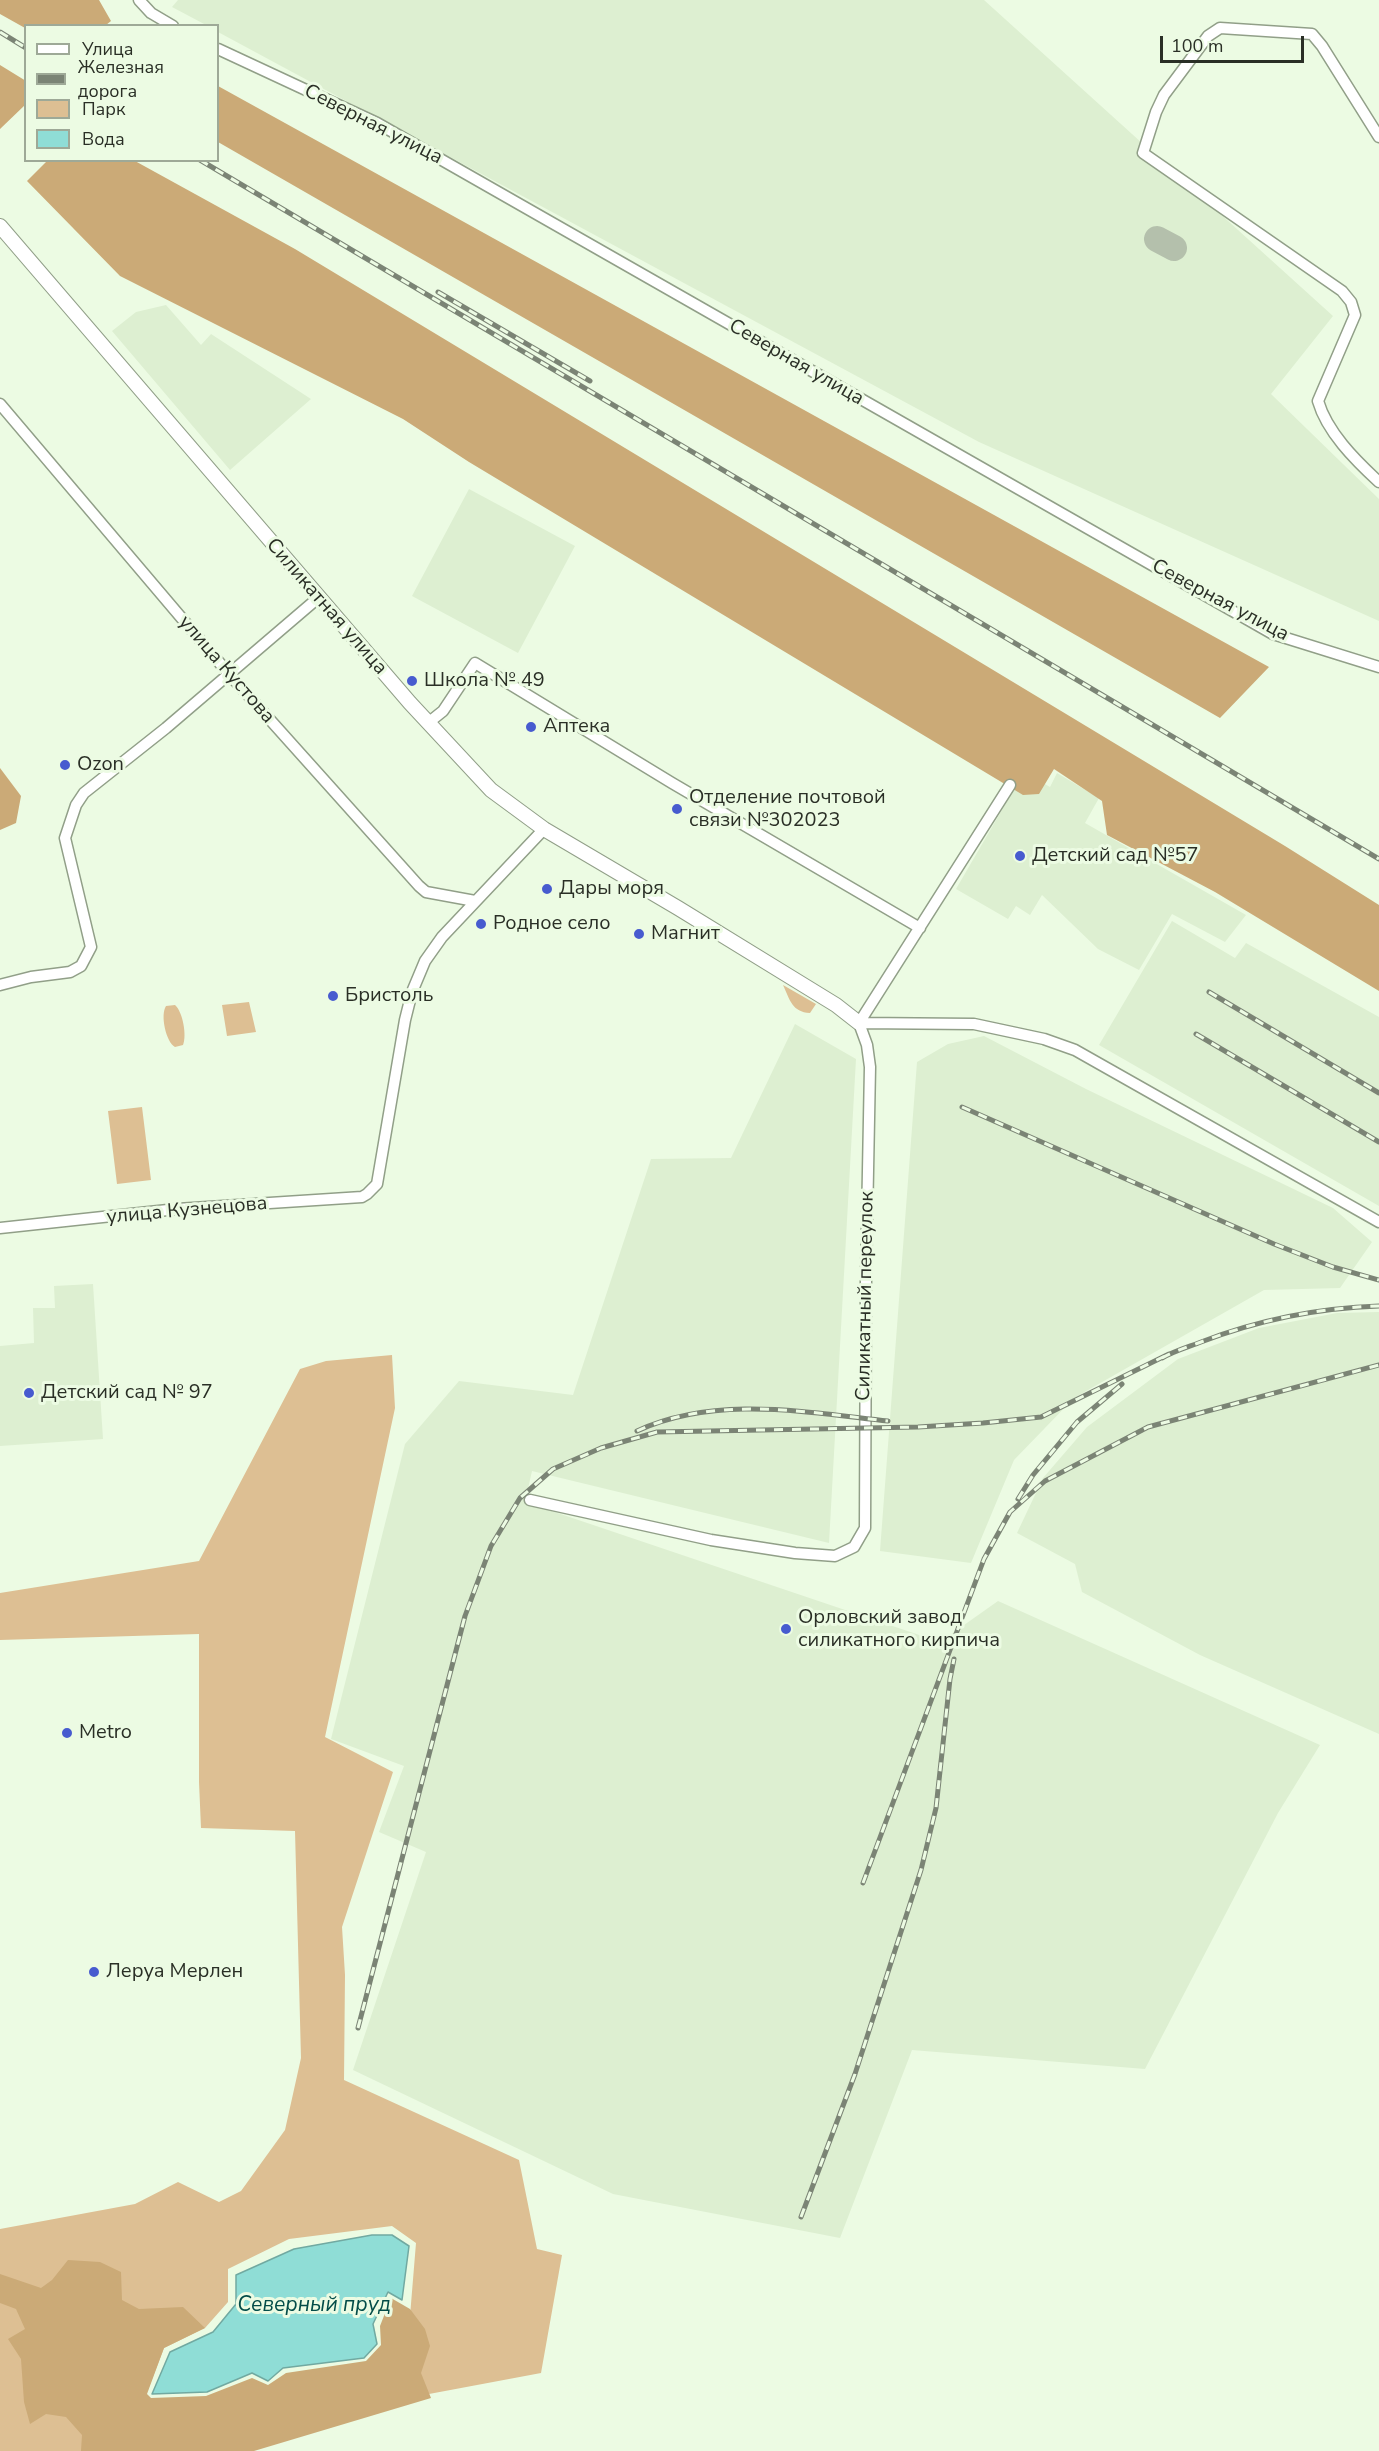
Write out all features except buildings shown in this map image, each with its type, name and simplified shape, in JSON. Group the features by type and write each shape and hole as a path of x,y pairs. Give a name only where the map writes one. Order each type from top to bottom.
{"street":[{"path":"139,0 151,13 170,24"},
{"path":"1379,137 1322,46 1311,34 1220,28 1208,36 1164,95 1143,153 1342,291 1351,302 1354,315 1318,401 1323,417 1363,467 1379,482"},
{"name":"Северная улица","path":"219,49 376,123 1273,634 1379,667"},
{"name":"Силикатная улица","path":"0,226 318,598 428,723 491,790 544,829 836,1005 859,1023"},
{"name":"улица Кустова","path":"0,404 229,674 418,886 426,892 475,901"},
{"path":"0,985 70,972 81,966 91,947 65,838 76,804 84,793 318,598"},
{"path":"428,723 443,711 475,663 672,783 920,928"},
{"path":"859,1023 1010,785"},
{"path":"475,901 544,829"},
{"name":"улица Кузнецова","path":"0,1228 177,1209 362,1197 372,1190 378,1177 405,1020 412,992 425,961 442,937 475,901"},
{"path":"859,1023 974,1024 1044,1039 1076,1050 1379,1222"},
{"name":"Силикатный переулок","path":"530,1500 711,1540 795,1553 835,1557 854,1547 865,1528 870,1067 867,1046 859,1023"}],"shaded area":[{"path":"0,0 99,0 111,21 107,24 24,24 24,27 0,14"},
{"path":"178,0 984,0 1333,316 1271,394 1379,499 1379,621 979,442 219,33 219,24 204,24 172,7"},
{"path":"0,65 24,80 24,106 0,129"},
{"path":"219,87 1269,667 1220,718 219,143"},
{"path":"46,162 137,162 295,249 1285,846 1379,905 1379,991 1215,892 1107,835 1102,801 1054,769 1039,794 1023,795 469,462 403,419 120,276 27,181"},
{"path":"166,305 201,345 211,334 311,399 230,470 112,331 136,312"},
{"path":"469,489 575,546 518,653 412,596"},
{"path":"0,768 21,796 16,823 0,830"},
{"path":"1024,772 1050,787 1057,773 1099,798 1085,823 1246,915 1225,942 1172,914 1139,970 1098,949 1042,895 1030,915 1016,906 1008,919 956,889"},
{"path":"1172,921 1235,958 1246,943 1379,1017 1379,1206 1099,1045"},
{"path":"795,1024 856,1059 829,1543 532,1471 525,1502 940,1642 998,1601 1320,1745 1278,1813 1145,2069 912,2050 840,2238 613,2194 353,2070 426,1852 379,1832 404,1766 331,1739 405,1444 459,1381 573,1395 651,1159 731,1158"},
{"path":"984,1036 1086,1089 1333,1208 1372,1242 1340,1288 1264,1290 1074,1398 1014,1460 971,1563 880,1551 917,1062 948,1044"},
{"path":"93,1284 103,1439 0,1446 0,1346 34,1343 33,1308 55,1308 54,1286"},
{"path":"1379,1312 1379,1734 1200,1655 1082,1592 1075,1564 1017,1533 1043,1478 1087,1427 1178,1359 1259,1328 1337,1313"},
{"path":"68,2260 100,2262 121,2272 122,2300 139,2309 183,2307 205,2328 164,2348 147,2394 151,2398 206,2396 252,2378 268,2385 286,2373 366,2361 381,2345 380,2326 391,2298 410,2309 425,2329 430,2346 421,2373 431,2398 254,2451 81,2451 82,2435 66,2417 46,2414 30,2424 24,2402 21,2359 8,2339 25,2329 16,2309 0,2303 0,2274 41,2288 52,2280"}],"green space":[{"path":"783,985 816,1004 810,1013 795,1008"},
{"path":"249,1002 256,1032 227,1036 222,1005"},
{"path":"175,1005 184,1024 185,1036 183,1045 175,1047 167,1034 164,1010 166,1006"},
{"path":"142,1107 151,1180 117,1184 108,1111"},
{"path":"392,1355 395,1408 325,1737 393,1772 342,1927 345,1975 344,2080 519,2160 537,2249 562,2255 541,2373 413,2397 410,2316 416,2243 392,2226 289,2239 228,2269 228,2302 205,2328 164,2348 144,2400 100,2451 0,2451 0,2229 135,2204 178,2182 219,2202 241,2191 285,2130 301,2058 295,1831 201,1828 199,1634 0,1640 0,1593 199,1561 300,1369 326,1361"}],"water":[{"name":"Северный пруд","path":"372,2235 392,2235 409,2246 402,2300 388,2292 373,2324 377,2344 364,2358 283,2368 268,2381 252,2373 207,2392 152,2394 170,2352 213,2332 236,2304 236,2275 294,2249"}],"taxiway":[{"path":"1157,239 1174,248"}],"railway":[{"path":"0,32 24,47"},
{"path":"203,162 1379,859"},
{"path":"438,292 590,381"},
{"path":"1209,992 1379,1093"},
{"path":"1196,1034 1379,1142"},
{"path":"962,1107 1274,1244 1333,1267 1379,1280"},
{"path":"1162,1358 1223,1334 1266,1321 1333,1309 1379,1306"},
{"path":"358,2028 465,1616 491,1546 520,1498 553,1469 601,1448 657,1432 918,1427 1041,1417 1169,1354"},
{"path":"863,1883 984,1559 1010,1512 1045,1481 1148,1427 1379,1365"},
{"path":"1018,1499 1033,1475 1077,1422 1122,1384"},
{"path":"637,1431 667,1420 697,1413 729,1410 793,1411 888,1421"},
{"path":"801,2217 855,2074 921,1870 936,1808 954,1659"}],"place":[{"name":"Школа № 49","path":"412,681"},
{"name":"Аптека","path":"531,727"},
{"name":"Ozon","path":"65,765"},
{"name":"Отделение почтовой связи №302023","path":"677,809"},
{"name":"Детский сад №57","path":"1020,856"},
{"name":"Дары моря","path":"547,889"},
{"name":"Родное село","path":"481,924"},
{"name":"Магнит","path":"639,934"},
{"name":"Бристоль","path":"333,996"},
{"name":"Детский сад № 97","path":"29,1393"},
{"name":"Орловский завод силикатного кирпича","path":"786,1629"},
{"name":"Metro","path":"67,1733"},
{"name":"Леруа Мерлен","path":"94,1972"}]}
